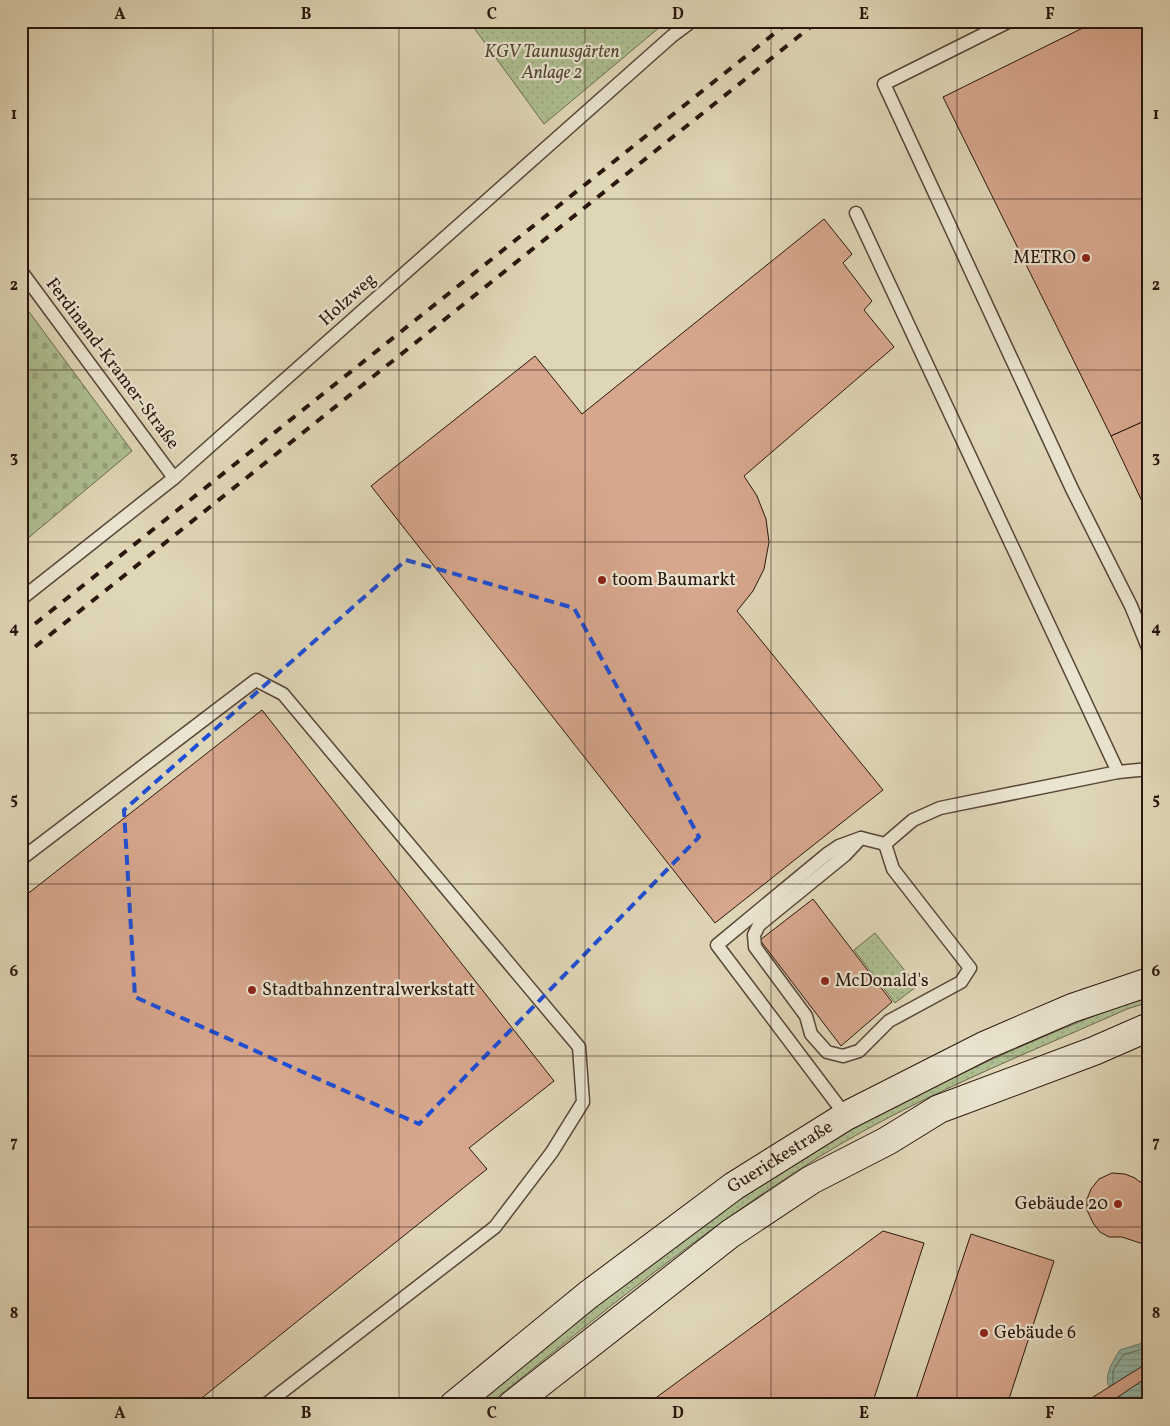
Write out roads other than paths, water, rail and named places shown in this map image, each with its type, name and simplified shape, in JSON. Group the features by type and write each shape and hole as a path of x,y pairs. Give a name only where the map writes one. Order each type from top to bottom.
{"main road":[{"name":"Guerickestraße","path":"454,1405 588,1296 734,1186 846,1116 986,1046 1072,1008 1149,982"},
{"name":"Guerickestraße","path":"512,1405 730,1234 811,1180 887,1141 939,1109 1094,1051 1147,1029"}],"lane":[{"name":"Holzweg","path":"21,599 174,478 672,36 692,21"},
{"path":"1010,21 884,84 1072,490 1131,606 1149,650"},
{"path":"856,213 1118,772"},
{"name":"Ferdinand-Kramer-Straße","path":"21,271 174,478"},
{"path":"21,859 256,680 283,694 579,1047 583,1102 552,1152 495,1227 265,1405"},
{"path":"885,844 913,820 940,808 1118,772 1149,769"},
{"path":"846,1116 717,945 839,846 861,838 885,844"},
{"path":"861,838 845,854 759,925 754,935 755,947 806,1016 811,1034 827,1052 843,1056 859,1051 889,1021 961,982 970,968 893,869 885,844"}],"water":[{"path":"1149,1341 1149,1405 1117,1405 1109,1389 1108,1377 1111,1365 1120,1350"}],"railway":[{"path":"21,635 790,21"},
{"path":"21,658 818,21"}],"place":[{"name":"METRO","path":"1086,258"},
{"name":"toom Baumarkt","path":"602,580"},
{"name":"McDonald's","path":"825,981"},
{"name":"Stadtbahnzentralwerkstatt","path":"252,990"},
{"name":"Gebäude 20","path":"1118,1204"},
{"name":"Gebäude 6","path":"984,1333"}],"park label":[{"name":"KGV Taunusgärten Anlage 2","path":"552,62"}]}
